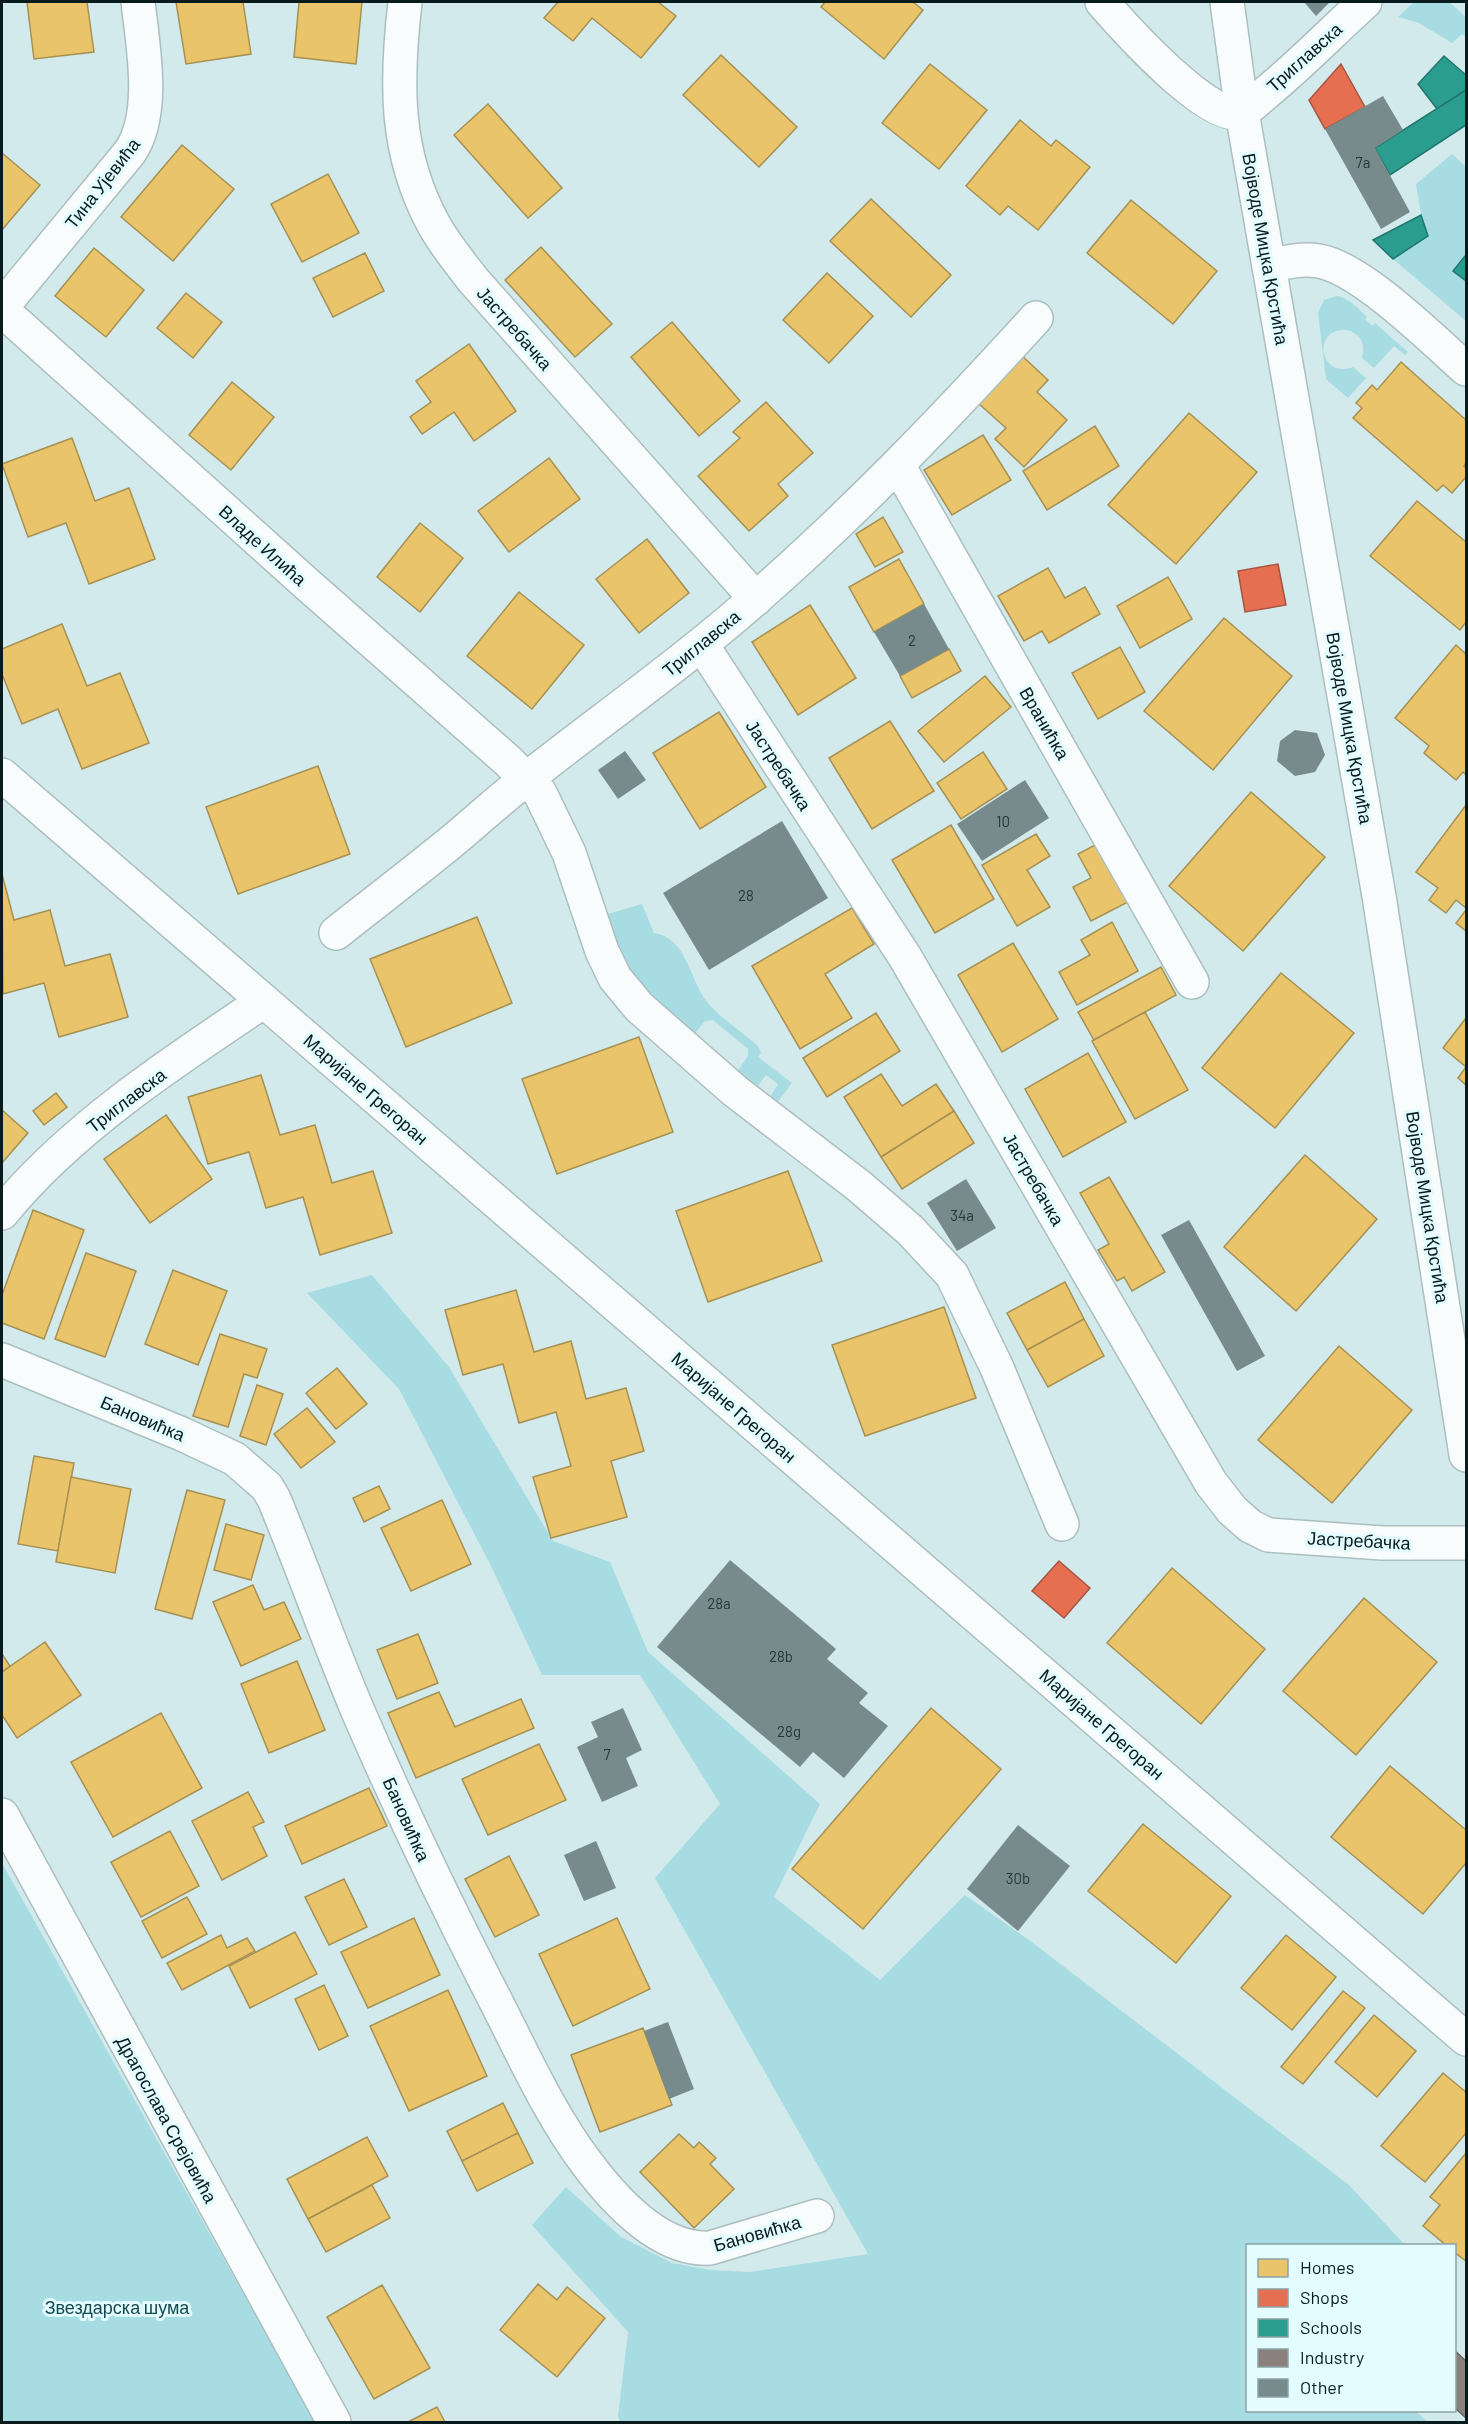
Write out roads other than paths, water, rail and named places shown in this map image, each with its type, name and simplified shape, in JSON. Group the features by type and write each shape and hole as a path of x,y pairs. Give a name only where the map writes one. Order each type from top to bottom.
{"street":[{"name":"Тина Ујевића","path":"2,308 139,138 144,120 146,88 138,2"},
{"name":"Јастребачка","path":"405,2 400,42 398,102 403,142 417,187 434,224 449,248 496,306 756,599"},
{"path":"1102,2 1153,55 1205,102 1230,114 1242,112"},
{"name":"Војводе Мицка Крстића","path":"1227,2 1242,112 1379,896 1467,1455"},
{"name":"Триглавска","path":"1242,112 1287,76 1365,2"},
{"path":"1269,266 1303,260 1318,261 1340,268 1374,290 1467,369"},
{"name":"Владе Илића","path":"2,308 540,793 569,853 602,951 615,978 639,1007 735,1092 886,1209 918,1238 952,1275 997,1368 1062,1524"},
{"name":"Триглавска","path":"336,933 450,843 526,779 702,645 756,599 830,532 898,465 1036,318"},
{"name":"Вранићка","path":"898,465 1192,982"},
{"name":"Јастребачка","path":"702,645 905,957 1211,1484 1232,1510 1250,1526 1268,1534 1382,1544 1467,1543"},
{"name":"Маријане Грегоран","path":"2,775 1467,2038"},
{"name":"Триглавска","path":"2,1213 16,1194 71,1142 142,1086 264,1002"},
{"name":"Бановићка","path":"2,1360 182,1434 235,1459 267,1487 274,1499 357,1709 438,1888 548,2102 588,2165 621,2202 652,2230 665,2238 696,2249 710,2248 817,2216"},
{"name":"Драгослава Срејовића","path":"2,1815 334,2422"}],"park label":[{"name":"Звездарска шума","path":"117,2307"}]}
